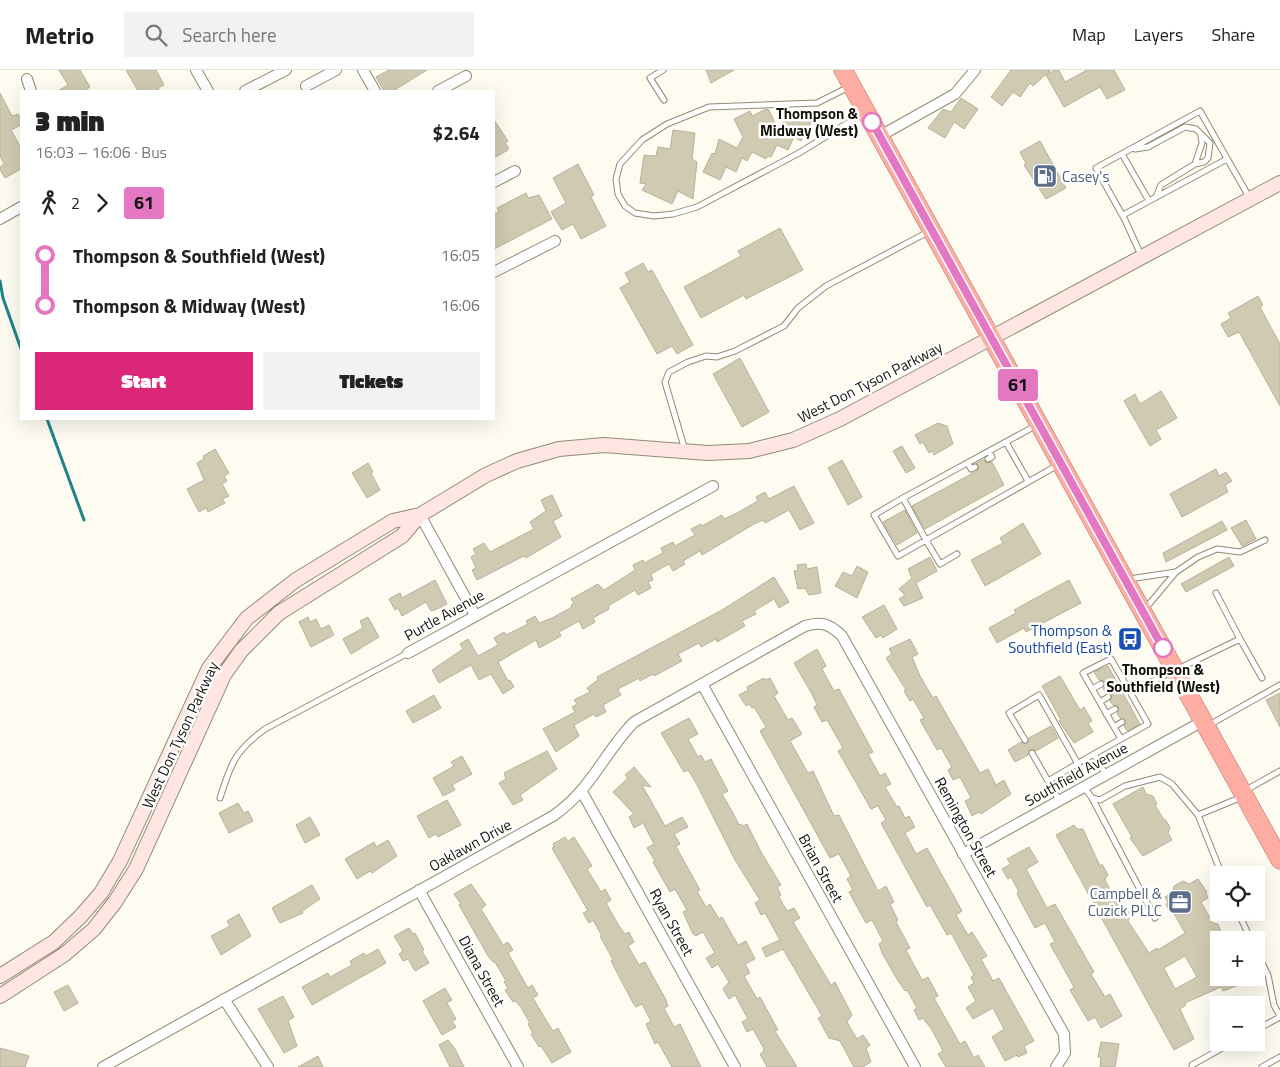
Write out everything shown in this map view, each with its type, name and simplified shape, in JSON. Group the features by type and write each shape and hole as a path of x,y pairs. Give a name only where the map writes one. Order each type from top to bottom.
{"highway":[{"path":"844,70 1243,794 1272,840 1280,860"}],"main road":[{"name":"West Don Tyson Parkway","path":"0,996 65,954 94,930 115,902 136,869 224,675 241,651 279,613 402,536 420,515 486,475 517,461 558,449 604,445 708,453 749,451 793,440 840,419 1279,182"},
{"name":"West Don Tyson Parkway","path":"0,976 54,942 80,917 101,892 120,861 209,668 247,618 296,580 393,521 420,515"}],"street":[{"path":"196,70 207,90"},
{"path":"247,90 286,70"},
{"path":"306,86 336,70"},
{"path":"363,70 374,90"},
{"path":"880,136 955,94 974,70"},
{"path":"440,90 466,76"},
{"path":"27,79 31,90"},
{"path":"495,181 515,171"},
{"path":"0,219 20,209"},
{"path":"495,271 555,241"},
{"name":"Purtle Avenue","path":"408,653 713,486"},
{"path":"420,515 475,615"},
{"name":"Oaklawn Drive","path":"103,1067 553,816 582,792 623,734 634,722 805,626 826,623"},
{"name":"Remington Street","path":"826,623 842,636 1064,1034 1065,1053 1056,1067"},
{"name":"Brian Street","path":"702,684 915,1067"},
{"name":"Southfield Avenue","path":"963,854 1059,800 1205,724"},
{"name":"Ryan Street","path":"582,792 735,1067"},
{"name":"Diana Street","path":"419,890 518,1067"},
{"path":"224,999 268,1067"}],"lane":[{"path":"663,70 650,78 664,100"},
{"path":"852,86 817,103 709,107 667,124 642,140 620,164 616,180 618,194 625,206 635,214 654,216 673,214 697,206 799,153 866,112"},
{"path":"1142,256 1123,215 1096,168 1200,111 1249,198"},
{"path":"1129,150 1148,147 1185,127 1196,129 1210,143 1210,150 1204,162 1195,164 1162,185 1156,197"},
{"path":"1195,164 1202,143 1201,136"},
{"path":"1122,154 1149,201"},
{"path":"1123,215 1227,159"},
{"path":"685,451 665,382 670,372 688,362 706,356 717,357 735,351 784,326 798,308 826,286 932,230"},
{"path":"1040,423 874,515 898,556 1061,463"},
{"path":"1006,442 1028,482"},
{"path":"988,460 992,457 989,451"},
{"path":"968,463 971,469 975,467"},
{"path":"903,498 940,564 957,554"},
{"path":"1143,611 1176,572 1198,557 1217,549 1240,552 1265,540"},
{"path":"1125,579 1176,572"},
{"path":"1216,594 1262,678"},
{"path":"1130,692 1240,639"},
{"name":"Purtle Avenue","path":"220,798 232,760 249,740 265,729 408,653"},
{"path":"1048,781 1148,724 1127,686 1117,676 1111,659 1083,673 1121,739"},
{"path":"1092,690 1101,684"},
{"path":"1205,724 1280,685"},
{"path":"1121,690 1127,686"},
{"path":"1024,740 1009,713 1039,695 1078,764"},
{"path":"1100,702 1108,697"},
{"path":"1128,702 1134,699"},
{"path":"1106,714 1115,709"},
{"path":"1135,714 1141,711"},
{"path":"1114,727 1122,722"},
{"path":"1032,753 1059,800"},
{"path":"1094,754 1106,775"},
{"path":"1198,815 1243,794 1280,771"},
{"path":"1092,798 1100,800 1125,786 1160,777 1172,784 1198,815 1218,866"},
{"path":"1084,787 1092,798 1101,819 1155,918"},
{"path":"1265,968 1268,974 1274,1004 1280,1017 1265,1025"},
{"path":"1192,1065 1217,1051"},
{"path":"1262,1067 1280,1057"}],"building":[{"path":"59,70 80,70 90,87 86,90 60,90 68,85"},
{"path":"126,70 156,70 164,85 158,88 159,90 137,90"},
{"path":"389,70 427,70 395,90 383,90 376,77"},
{"path":"706,70 734,70 711,83"},
{"path":"1011,70 1051,70 1033,86 1030,83 1020,97 1013,92 1002,106 991,97"},
{"path":"1059,70 1065,82 1087,70 1114,70 1125,90 1107,99 1100,87 1064,107 1046,75"},
{"path":"0,93 12,116 18,114 20,118 20,126 11,130 20,146 20,170 5,178 0,170 0,167 4,164 0,156"},
{"path":"961,98 978,109 964,129 954,122 945,138 928,128 943,109 951,112"},
{"path":"766,109 769,110 779,132 789,110 812,121 801,141 794,137 788,150 777,145 771,157 768,156 766,159 752,152 747,161 742,158 736,172 726,167 720,180 703,172 712,153 715,154 719,139 737,148 743,137 734,119 750,111 752,116"},
{"path":"495,122 508,141 505,143 508,150 495,157"},
{"path":"673,130 695,133 692,159 697,162 693,199 678,191 672,204 642,190 646,184 640,183 644,155 656,156 658,147 670,149"},
{"name":"Casey's","path":"1040,141 1066,188 1046,199 1024,165 1026,164 1020,152"},
{"path":"578,164 594,195 591,197 606,226 581,239 573,224 562,230 551,212 566,203 553,178"},
{"path":"526,193 528,198 539,195 552,219 495,248 495,214 499,212 497,208"},
{"path":"780,228 803,270 746,299 744,295 701,318 684,287 741,256 738,251"},
{"path":"643,263 648,272 652,270 693,345 677,354 672,346 657,354 620,288 630,282 625,273"},
{"path":"1258,296 1263,305 1260,307 1280,344 1280,406 1239,332 1228,337 1221,324 1231,318 1228,313"},
{"path":"740,358 769,412 742,427 713,374"},
{"path":"1161,391 1177,418 1156,430 1161,439 1150,446 1124,401 1135,394 1140,404"},
{"path":"938,423 947,426 953,444 934,455 932,451 929,453 923,442 920,444 915,435"},
{"path":"902,446 915,468 906,473 893,451"},
{"path":"215,449 229,473 224,476 227,481 222,484 229,496 222,499 225,503 208,512 206,508 199,512 187,489 204,480 197,463 204,459 203,456"},
{"path":"984,459 986,463 992,462 1004,485 925,529 912,506 977,471 979,467 976,463"},
{"path":"842,460 862,497 848,505 828,468"},
{"path":"368,463 380,490 367,498 352,473"},
{"path":"1216,469 1219,476 1226,472 1232,481 1225,485 1228,492 1182,517 1170,494"},
{"path":"794,486 814,523 800,530 789,510 765,523 763,520 754,524 702,555 700,551 683,561 685,564 673,571 669,564 651,574 653,580 648,582 651,588 638,595 635,590 608,606 609,609 593,618 595,622 583,629 579,621 559,632 561,636 539,648 536,640 498,662 508,681 510,680 514,687 503,694 491,674 479,680 471,665 439,683 432,670 463,649 460,644 468,639 478,656 498,645 494,638 504,632 506,635 528,624 526,621 535,616 539,623 552,618 572,607 571,605 574,603 571,599 598,584 604,590 635,570 633,565 643,560 644,563 663,553 661,548 673,542 675,546 695,535 691,529 701,524 702,526 722,515 724,519 737,513 758,501 756,497 765,492 769,499"},
{"path":"552,495 562,516 553,521 561,537 526,558 524,556 477,580 472,570 476,568 471,557 476,554 473,549 484,543 490,552 534,529 530,522 546,511 541,500"},
{"path":"905,510 917,533 897,545 883,522"},
{"path":"1246,520 1256,539 1242,546 1231,528"},
{"path":"1222,521 1227,530 1166,562 1163,553"},
{"path":"1023,523 1041,554 985,586 971,560 1003,543 1000,538"},
{"path":"930,557 937,571 916,583 923,598 904,606 899,599 905,595 899,589 912,578 908,569"},
{"path":"1229,557 1234,566 1186,592 1181,584"},
{"path":"806,564 807,569 817,567 821,593 809,595 805,588 798,589 794,571 798,570 797,565"},
{"path":"857,566 868,572 857,598 835,586 843,572 852,576"},
{"path":"774,577 789,602 779,608 774,599 754,611 756,614 742,621 745,626 717,642 716,639 701,647 699,643 678,654 682,661 654,676 653,674 640,681 639,678 618,689 621,695 603,705 606,712 596,717 594,714 574,725 579,736 556,752 543,729 575,712 572,707 577,704 574,700 590,692 587,688 598,680 597,677 722,610"},
{"path":"435,580 447,604 431,611 426,602 402,616 398,608 395,610 389,599 400,593 402,598"},
{"path":"1069,580 1081,603 1026,632 1024,628 997,643 989,628 1016,613 1014,610"},
{"path":"884,605 897,629 883,638 881,635 876,638 862,617"},
{"path":"308,617 310,622 316,619 321,629 329,625 334,635 311,647 299,622"},
{"path":"368,617 379,637 351,654 343,639 363,628 360,621"},
{"path":"910,639 918,654 912,657 920,676 933,698 936,696 980,773 988,769 996,785 1004,780 1011,794 981,814 979,812 972,816 965,801 971,798 960,777 953,780 948,770 952,767 941,748 937,750 920,720 924,718 913,699 910,701 904,691 906,690 886,658 892,654 889,649"},
{"path":"817,649 826,666 822,669 834,691 839,689 873,752 868,754 880,776 885,773 891,784 885,787 905,818 909,816 915,827 905,833 916,854 927,848 962,911 956,915 968,935 972,932 987,956 981,959 993,981 999,978 1034,1041 1024,1046 1027,1053 1018,1057 1017,1055 1005,1061 992,1037 1004,1029 993,1008 973,1019 966,1008 976,1001 968,987 974,983 971,977 974,975 951,933 947,935 930,905 927,907 881,823 886,820 878,806 871,809 838,751 843,748 827,720 822,722 814,707 817,705 812,694 794,663"},
{"path":"1108,666 1140,724 1127,731 1124,726 1126,720 1120,718 1117,713 1119,706 1113,705 1110,701 1112,695 1106,693 1103,688 1105,681 1099,680 1094,672"},
{"path":"1060,676 1080,710 1084,707 1092,721 1088,723 1093,732 1074,743 1059,721 1061,720 1042,686"},
{"path":"764,678 765,680 770,678 778,693 774,696 788,720 792,718 802,734 790,741 808,773 813,771 834,816 839,815 878,891 886,886 894,902 890,904 898,920 896,922 910,948 906,950 922,980 928,977 938,996 934,998 960,1044 965,1041 974,1058 978,1055 985,1067 946,1067 938,1054 943,1051 923,1018 919,1020 914,1010 917,1008 882,953 879,944 883,941 872,920 866,923 849,892 853,890 847,879 851,876 839,854 830,858 760,731 766,727 754,707 752,708 749,704 746,706 739,695 748,690 747,687"},
{"path":"1280,693 1280,727 1266,700"},
{"path":"434,695 441,708 413,723 406,711"},
{"path":"689,718 698,734 688,739 698,757 701,755 705,762 711,759 728,791 722,794 739,825 747,824 781,885 777,887 781,895 779,897 787,911 794,908 800,918 793,922 831,985 835,982 852,1015 847,1022 857,1039 863,1035 870,1045 866,1048 871,1062 863,1067 854,1067 840,1041 829,1038 818,1018 822,1016 783,949 766,957 762,948 780,940 765,913 761,915 755,903 760,900 735,860 695,781 688,770 684,772 661,733"},
{"path":"1051,726 1058,738 1036,751 1030,749 1028,755 1015,762 1008,750 1021,742 1027,744 1029,738"},
{"path":"547,751 557,769 520,795 523,800 513,805 499,783 506,779 504,773"},
{"path":"462,756 472,774 452,785 455,790 443,796 433,778 454,766 451,762"},
{"path":"634,767 651,787 642,785 665,826 682,817 688,827 674,834 680,844 676,846 700,890 697,891 706,907 710,904 719,919 722,917 738,945 746,941 755,959 745,964 750,973 744,976 757,999 760,997 778,1030 775,1031 797,1067 767,1067 760,1054 764,1051 763,1047 753,1029 747,1032 742,1022 748,1019 735,995 729,999 723,989 729,982 718,964 712,968 706,958 715,953 703,932 696,936 693,934 683,912 687,910 675,889 670,892 653,862 655,861 647,848 654,844 643,823 634,828 629,817 634,814 613,792 628,778 625,775"},
{"path":"1143,787 1146,794 1153,796 1157,804 1155,805 1170,827 1168,833 1172,840 1143,856 1130,838 1132,837 1113,804"},
{"path":"447,800 461,825 438,837 436,834 429,838 417,816"},
{"path":"238,803 244,813 248,811 253,821 229,833 219,813"},
{"path":"310,817 320,835 305,843 296,825"},
{"path":"1074,825 1077,829 1083,829 1100,866 1102,864 1108,875 1105,879 1107,884 1119,906 1125,906 1130,916 1128,921 1149,953 1157,948 1158,950 1185,933 1172,910 1170,912 1166,904 1168,903 1165,897 1173,892 1174,886 1183,881 1189,884 1198,879 1207,892 1208,898 1201,902 1210,921 1218,924 1221,931 1210,931 1210,986 1236,986 1223,991 1221,987 1185,1003 1186,1005 1180,1009 1194,1039 1174,1050 1056,835","holes":["1185,956 1197,977 1175,989 1164,968"]},
{"path":"565,837 568,841 574,837 592,866 587,869 601,892 605,889 611,900 606,903 619,926 625,934 629,932 634,942 628,946 639,965 645,962 666,1000 668,1006 664,1008 674,1027 680,1024 701,1067 672,1067 658,1042 655,1044 646,1024 651,1021 642,1004 636,1007 633,1003 611,961 613,960 600,936 602,936 593,920 589,923 583,913 588,911 552,848 554,847 553,844"},
{"path":"388,840 397,856 372,873 370,871 357,879 345,859 374,842 376,847"},
{"path":"1029,847 1038,862 1026,869 1047,908 1055,904 1094,972 1091,974 1105,997 1110,994 1122,1016 1101,1028 1095,1017 1088,1021 1070,990 1074,987 1050,944 1055,942 1045,923 1035,928 1020,900 1017,893 1019,892 1011,877 1008,879 1002,869 1011,864 1007,859"},
{"path":"471,884 486,905 481,909 503,945 508,942 513,950 508,953 528,988 532,985 538,995 533,998 543,1015 553,1031 558,1028 571,1052 552,1063 531,1034 533,1033 528,1024 530,1023 520,1006 515,1001 513,1002 505,990 508,988 504,982 506,981 495,962 488,956 454,894"},
{"path":"312,885 320,899 302,911 303,913 280,923 272,908"},
{"path":"239,914 251,936 221,955 211,936 230,926 227,921"},
{"path":"409,928 413,934 415,933 429,963 415,971 408,959 403,961 399,954 403,951 394,936"},
{"path":"378,949 386,963 312,1005 302,987 328,973 330,977 352,965 350,961 364,953 366,956"},
{"path":"68,985 78,1003 64,1011 54,992"},
{"path":"445,988 452,1000 447,1003 456,1019 452,1021 456,1027 442,1035 423,1001"},
{"path":"283,996 294,1017 288,1021 297,1046 284,1053 258,1009"},
{"path":"448,1040 464,1067 450,1067 439,1045"},
{"path":"1101,1042 1119,1044 1115,1067 1100,1067 1101,1057 1098,1057"},
{"path":"0,1048 29,1056 25,1067 0,1067"},
{"path":"318,1056 323,1067 298,1067"}],"waterway":[{"path":"0,281 3,298 20,346"},
{"path":"47,420 84,520"}],"bus line":[{"name":"61","path":"872,122 1163,648"}],"place":[{"name":"Thompson & Midway (West)","path":"872,122"},
{"name":"Casey's","path":"1045,176"},
{"name":"Thompson & Southfield (East)","path":"1130,639"},
{"name":"Thompson & Southfield (West)","path":"1163,648"},
{"name":"Campbell & Cuzick PLLC","path":"1180,902"}]}
